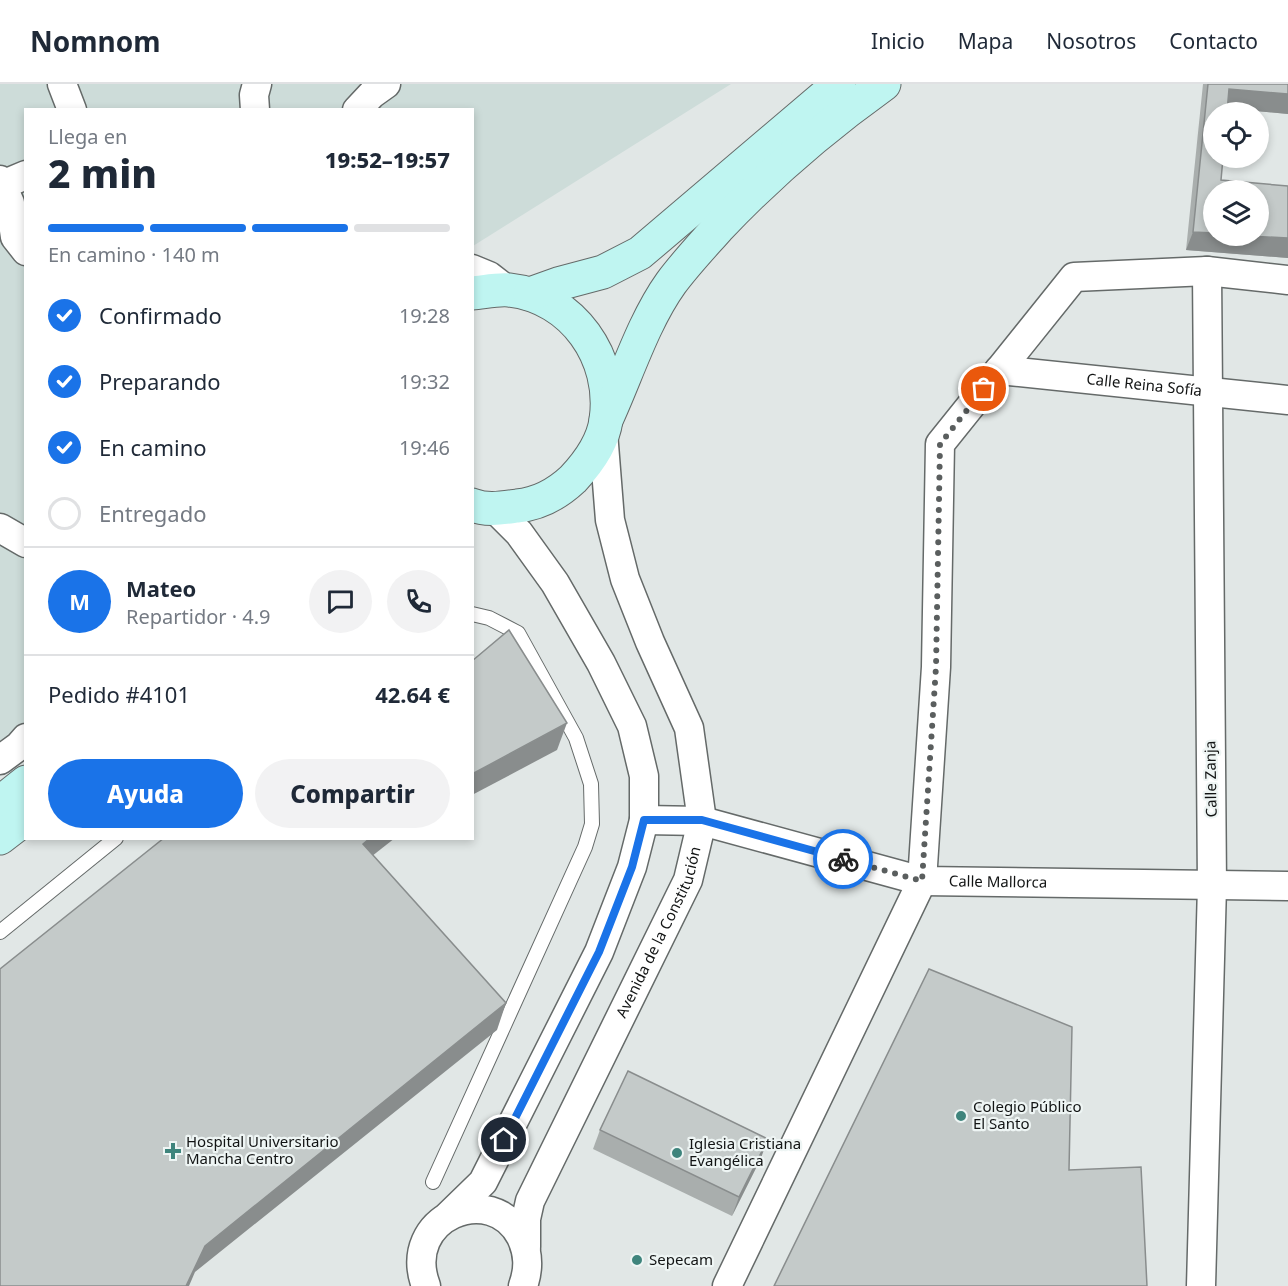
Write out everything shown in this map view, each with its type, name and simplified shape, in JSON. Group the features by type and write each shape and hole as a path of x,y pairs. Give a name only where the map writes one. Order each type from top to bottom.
{"street":[{"path":"63,84 71,108"},
{"path":"350,84 354,101 352,108"},
{"path":"359,108 386,84"},
{"path":"474,293 518,292 558,284 603,272 640,254 839,84"},
{"path":"480,508 530,505 562,489 588,464 644,333 670,285 697,251 748,197 798,151 884,84"},
{"path":"7,190 15,237 24,248"},
{"path":"474,269 518,292 559,308 583,330 600,357 608,388 605,426"},
{"path":"727,1286 922,881 936,667 940,444 1074,277 1207,271 1288,280"},
{"name":"Calle Zanja","path":"1202,1286 1212,886 1207,271"},
{"name":"Calle Reina Sofía","path":"999,370 1288,400"},
{"name":"Avenida de la Constitución","path":"523,1286 527,1274 526,1219 530,1201 688,880 702,820 689,728 624,579 610,520 605,426"},
{"path":"426,1286 421,1274 420,1257 425,1240 435,1226 483,1182 599,952 632,867 644,820 644,776 632,726 601,663 555,583 519,533 480,508"},
{"path":"0,528 24,542"},
{"path":"0,760 24,740"},
{"path":"0,803 24,784"},
{"path":"0,838 24,820"},
{"name":"Calle Mallorca","path":"644,820 702,820 922,881 1288,886"},
{"path":"448,1216 463,1210 479,1209 494,1213 508,1221 519,1233 526,1247"}],"lane":[{"path":"433,1182 585,847 592,824 591,784 576,738 518,633 489,618 474,614"},
{"path":"0,932 114,840"}],"shaded area":[{"path":"0,84 731,84 474,245 474,108 24,108 24,755 0,773"}],"building":[{"path":"1208,84 1288,84 1288,94 1229,89 1228,102 1206,102"},
{"path":"1203,133 1203,168 1222,168 1221,180 1203,180 1203,232 1193,232"},
{"path":"1269,184 1288,186 1288,238 1269,237"},
{"path":"509,630 567,723 474,773 474,659"},
{"name":"Hospital Universitario Mancha Centro","path":"161,840 368,840 363,844 506,1003 205,1246 186,1286 0,1286 0,969"},
{"name":"Colegio Público El Santo","path":"929,969 1072,1027 1069,1170 1141,1167 1147,1286 774,1286"},
{"name":"Iglesia Cristiana Evangélica","path":"628,1071 768,1139 739,1197 600,1130"}],"way so far":[{"path":"843,859 922,881 936,667 940,444 984,389"}],"place":[{"name":"Colegio Público El Santo","path":"961,1116"},
{"name":"Hospital Universitario Mancha Centro","path":"173,1151"},
{"name":"Iglesia Cristiana Evangélica","path":"677,1153"},
{"name":"Sepecam","path":"637,1260"}],"route":[{"path":"504,1140 599,952 632,867 644,820 702,820 843,859"}]}
